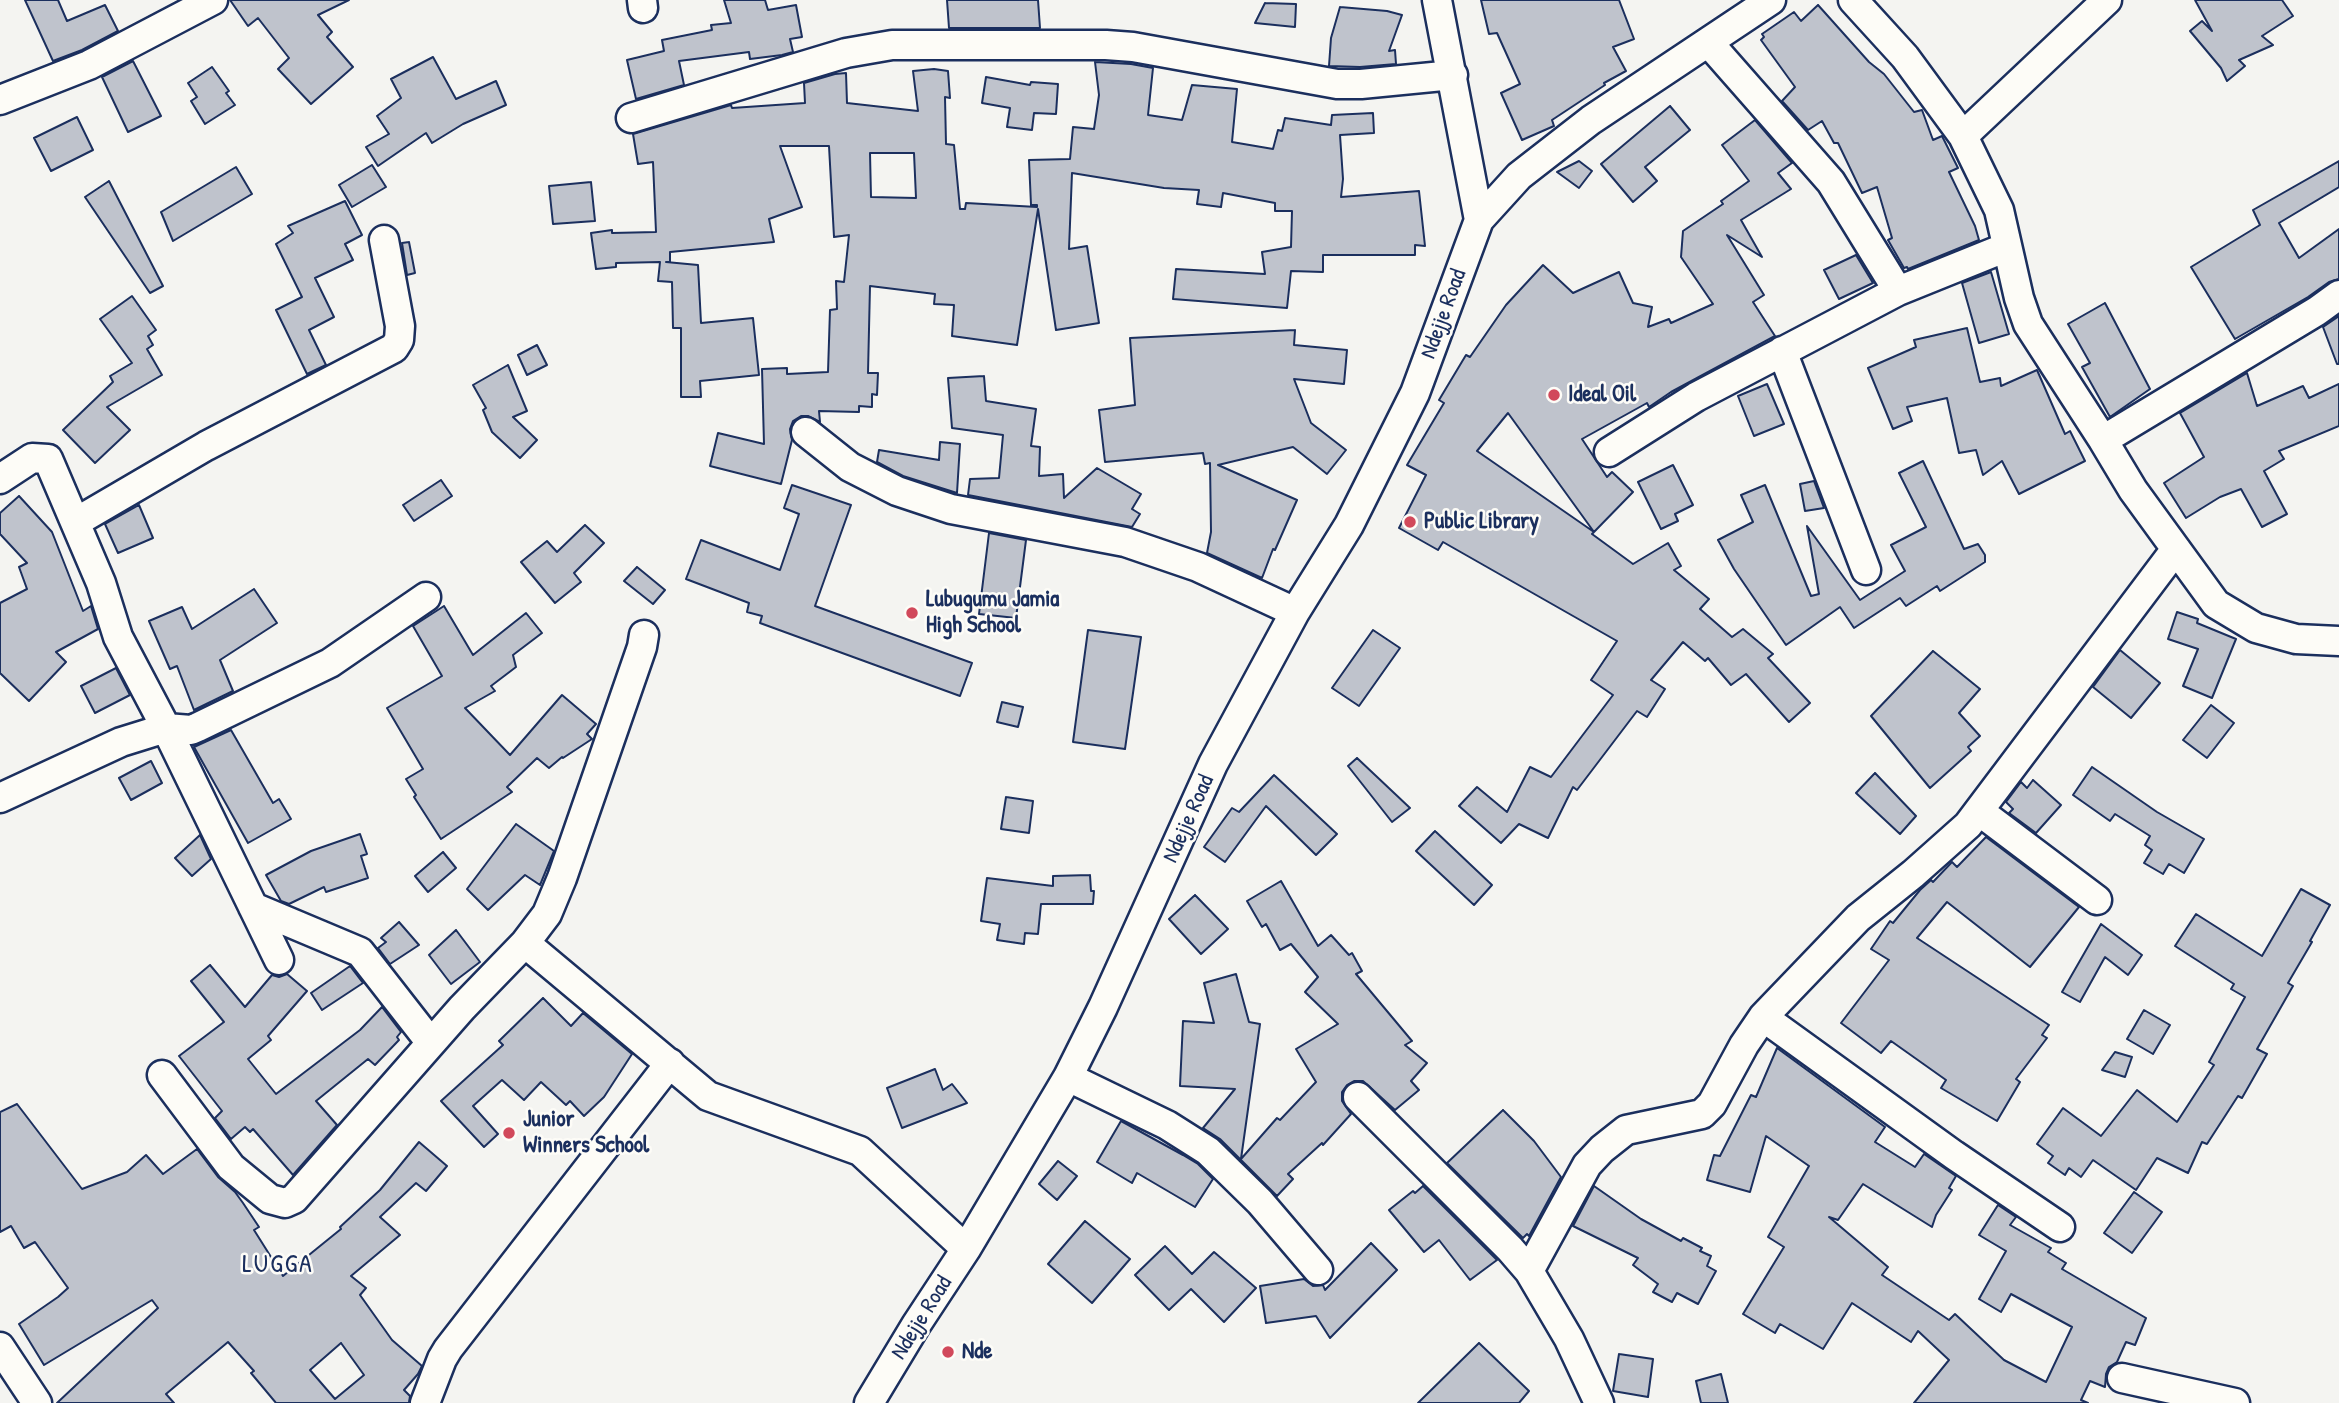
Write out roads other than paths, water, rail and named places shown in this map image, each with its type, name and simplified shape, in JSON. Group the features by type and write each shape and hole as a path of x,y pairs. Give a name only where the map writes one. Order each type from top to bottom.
{"street":[{"path":"0,100 89,65 213,0"},
{"path":"1437,0 1479,220"},
{"path":"1479,220 1519,176 1591,120 1771,0"},
{"path":"1853,0 1905,57 1963,136 1999,210 2028,324 2133,490 2216,604 2256,628 2296,639 2339,641"},
{"path":"1963,136 2108,0"},
{"path":"1708,42 1832,182 1898,291"},
{"path":"631,118 846,53 892,45 1133,47 1337,83 1361,84 1452,75"},
{"name":"Ndejje Road","path":"869,1403 966,1249 1068,1077 1103,1007 1213,764 1295,612 1349,525 1415,393 1479,220"},
{"path":"76,522 206,446 394,348 399,340 400,326 384,240"},
{"path":"1609,452 1677,408 1898,291 2007,247"},
{"path":"2103,440 2317,312 2339,295"},
{"path":"1782,351 1866,570"},
{"path":"806,432 850,467 897,492 951,509 1125,542 1198,567 1295,612"},
{"path":"0,479 32,458 48,459 101,583 118,637 166,728 279,960"},
{"path":"1529,1272 1587,1165 1602,1149 1626,1130 1702,1114 1712,1104 1744,1045 1763,1017 1858,918 1968,825 2176,549"},
{"path":"0,799 121,742 166,728 191,730 198,727 330,663 426,597"},
{"path":"162,1075 231,1167 270,1199 285,1203 294,1199 547,914 562,878 644,635"},
{"path":"1979,811 2097,900"},
{"path":"253,907 360,952 431,1042"},
{"path":"524,943 708,1096 860,1151 966,1249"},
{"path":"1763,1017 1954,1155 2060,1227"},
{"path":"425,1403 448,1349 670,1063"},
{"path":"1068,1077 1167,1125 1208,1151 1260,1202 1318,1270"},
{"path":"1358,1097 1510,1249 1529,1272 1569,1339 1599,1403"},
{"path":"0,1347 37,1403"},
{"path":"2122,1378 2235,1403"}],"place":[{"name":"Ideal Oil","path":"1554,395"},
{"name":"Public Library","path":"1410,522"},
{"name":"Lubugumu Jamia High School","path":"912,613"},
{"name":"Junior Winners School","path":"509,1133"},
{"name":"Nde","path":"948,1352"}],"district":[{"name":"LUGGA","path":"278,1265"}]}
